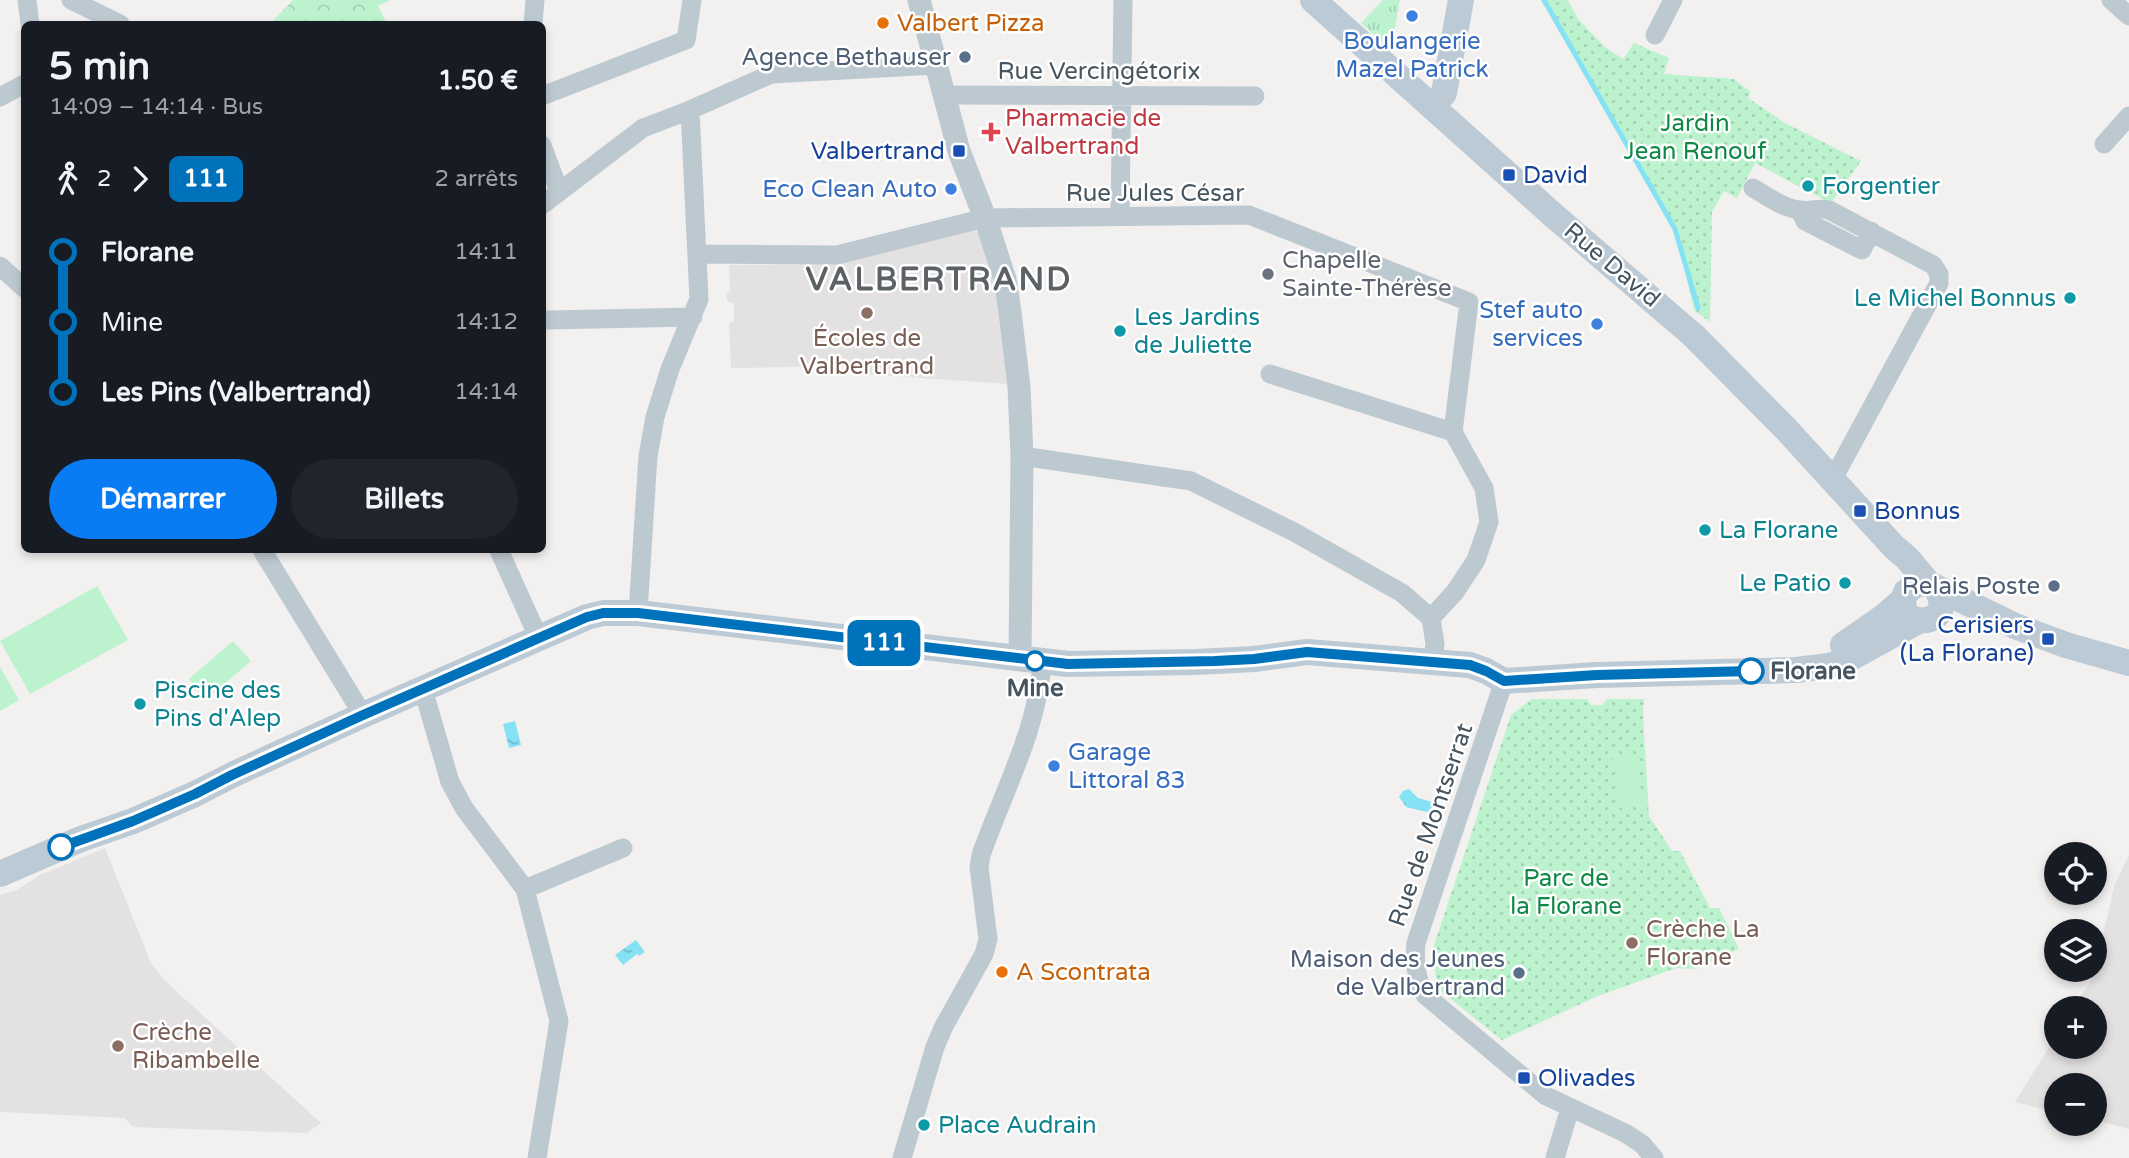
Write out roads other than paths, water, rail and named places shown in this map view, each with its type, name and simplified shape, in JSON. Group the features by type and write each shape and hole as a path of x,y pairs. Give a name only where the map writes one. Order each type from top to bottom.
{"main road":[{"name":"Rue David","path":"1313,0 1723,363 1894,547 1908,580 1922,600"},
{"path":"1433,106 1444,93 1461,0"},
{"path":"0,874 81,839 128,813 188,786 232,775 363,715 603,613 638,613 1075,664 1254,659 1307,652 1470,665 1504,681 1597,675 1778,671 1815,667 1922,600 1969,619 2015,626 2066,645 2129,663"}],"street":[{"path":"27,0 30,21"},
{"path":"71,0 114,21"},
{"path":"533,21 535,0"},
{"path":"546,94 686,40 692,0"},
{"path":"902,1158 935,1047 984,954 988,927 979,867 981,855 1028,729 1041,682 1031,660 1019,387 1008,301 985,218 959,151 919,0"},
{"path":"1120,216 1124,0"},
{"path":"1655,35 1673,0"},
{"path":"2111,0 2129,16"},
{"path":"546,202 643,128 771,74 936,65"},
{"path":"0,97 21,86"},
{"name":"Rue Vercingétorix","path":"944,95 1255,96"},
{"path":"638,613 648,456 655,417 670,369 699,299 690,110"},
{"path":"2104,144 2129,116"},
{"path":"546,156 559,191"},
{"path":"1753,188 1789,208 1800,210 1805,221 1863,250 1871,231 1933,265 1939,274 1939,283 1833,480"},
{"name":"Rue Jules César","path":"698,254 837,255 985,218 1249,215 1469,302 1453,432"},
{"path":"0,266 21,285"},
{"path":"548,320 693,317"},
{"path":"1270,374 1453,432 1484,488 1489,522 1476,560 1455,592 1431,618"},
{"path":"1023,456 1191,481 1294,532 1402,593 1431,618 1435,644 1432,662"},
{"path":"264,553 363,715"},
{"path":"500,553 539,639"},
{"name":"Rue de Montserrat","path":"1504,681 1416,943 1414,962 1418,981 1425,995 1546,1096 1625,1133 1642,1144 1654,1158"},
{"path":"423,689 450,782 464,808 525,889 559,1021 537,1158"},
{"path":"525,889 624,848"},
{"path":"1555,1158 1570,1108"}],"water":[{"path":"515,721 521,745 509,748 503,724"},
{"path":"1409,789 1418,798 1432,802 1431,813 1406,807 1399,797 1403,791"},
{"path":"636,940 645,952 639,956 637,954 623,965 615,955"}],"waterway":[{"path":"1544,0 1675,229 1698,308"}],"place":[{"name":"Boulangerie Mazel Patrick","path":"1412,16"},
{"name":"Valbert Pizza","path":"883,23"},
{"name":"Agence Bethauser","path":"965,57"},
{"name":"Pharmacie de Valbertrand","path":"991,132"},
{"name":"Valbertrand","path":"959,151"},
{"name":"David","path":"1509,175"},
{"name":"Forgentier","path":"1808,186"},
{"name":"Eco Clean Auto","path":"951,189"},
{"name":"Chapelle Sainte-Thérèse","path":"1268,274"},
{"name":"Le Michel Bonnus","path":"2070,298"},
{"name":"Écoles de Valbertrand","path":"867,313"},
{"name":"Stef auto services","path":"1597,324"},
{"name":"Les Jardins de Juliette","path":"1120,331"},
{"name":"Bonnus","path":"1860,511"},
{"name":"La Florane","path":"1705,530"},
{"name":"Le Patio","path":"1845,583"},
{"name":"Relais Poste","path":"2054,586"},
{"name":"Cerisiers (La Florane)","path":"2048,639"},
{"name":"Mine","path":"1035,661"},
{"name":"Florane","path":"1751,671"},
{"name":"Piscine des Pins d'Alep","path":"140,704"},
{"name":"Garage Littoral 83","path":"1054,766"},
{"name":"Crèche La Florane","path":"1632,943"},
{"name":"A Scontrata","path":"1002,972"},
{"name":"Maison des Jeunes de Valbertrand","path":"1519,973"},
{"name":"Crèche Ribambelle","path":"118,1046"},
{"name":"Olivades","path":"1524,1078"},
{"name":"Place Audrain","path":"924,1125"}],"district":[{"name":"VALBERTRAND","path":"939,280"}],"park label":[{"name":"Jardin Jean Renouf","path":"1695,137"},
{"name":"Parc de la Florane","path":"1566,892"}]}
